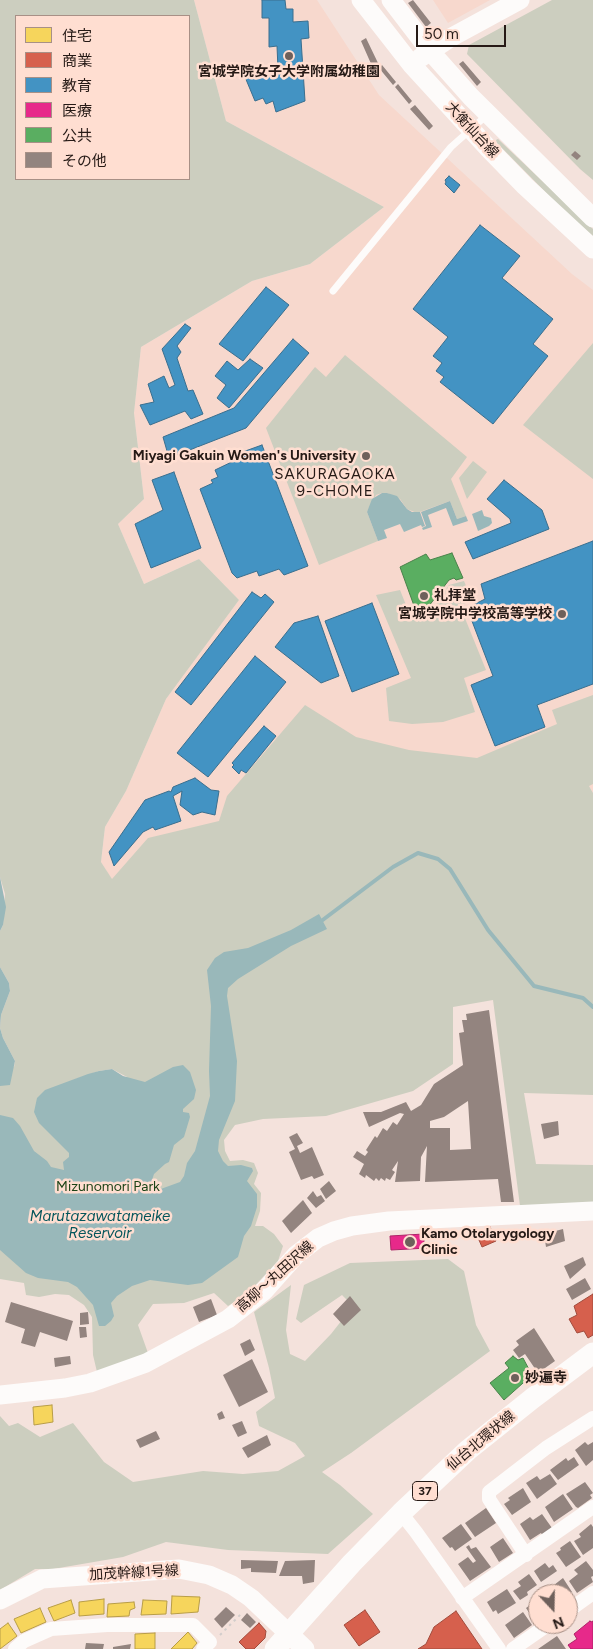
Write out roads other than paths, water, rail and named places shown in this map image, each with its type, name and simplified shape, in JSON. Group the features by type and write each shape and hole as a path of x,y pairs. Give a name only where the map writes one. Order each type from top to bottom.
{"main road":[{"name":"仙台北環状線","path":"406,1519 468,1450 593,1353"},
{"name":"仙台北環状線","path":"293,1645 352,1563 444,1491 495,1446 593,1371"}],"street":[{"name":"大衡仙台線","path":"361,0 410,64 525,186 593,249"},
{"name":"大衡仙台線","path":"391,0 430,51 488,115 593,218"},
{"path":"410,64 450,38 520,0"},
{"name":"高柳～丸田沢線","path":"0,1395 65,1388 90,1383 146,1363 228,1319 264,1291 296,1255 318,1238 343,1229 389,1221 593,1211"},
{"path":"526,1555 489,1499 489,1492 546,1448 593,1418"},
{"path":"462,1598 593,1507"},
{"path":"406,1519 499,1649"},
{"name":"加茂幹線1号線","path":"0,1600 42,1580 179,1569 209,1575 232,1585 250,1598 293,1645"},
{"path":"578,1604 593,1594"},
{"path":"15,1649 24,1641 51,1629 108,1626 193,1626 207,1645"},
{"path":"513,1649 535,1634"}],"lane":[{"path":"333,291 451,147 488,115"}],"water":[{"path":"382,493 397,496 407,509 412,512 420,512 425,526 422,527 421,525 404,532 400,524 384,530 387,538 378,541 367,512 372,499"},
{"path":"450,501 457,519 466,516 468,521 453,526 446,508 428,515 432,527 423,530 422,528 426,526 421,512"},
{"path":"482,510 484,516 491,518 492,523 478,531 472,514"},
{"path":"0,877 6,907 0,931"},
{"name":"Marutazawatameike Reservoir","path":"319,914 327,929 291,946 238,979 228,988 227,996 237,1061 235,1101 219,1140 218,1151 228,1166 241,1165 252,1168 253,1171 247,1181 257,1194 257,1207 251,1226 244,1236 238,1257 202,1283 188,1285 150,1280 132,1286 117,1296 111,1303 114,1316 111,1321 105,1326 99,1326 93,1305 77,1287 68,1282 38,1278 26,1273 0,1250 0,1115 13,1118 20,1126 34,1151 47,1161 51,1167 64,1170 63,1162 69,1157 69,1153 39,1123 34,1112 37,1098 45,1090 88,1074 112,1069 123,1076 145,1082 173,1067 183,1065 190,1072 196,1090 194,1099 183,1109 183,1112 189,1113 190,1117 184,1137 174,1145 169,1162 154,1174 152,1180 153,1187 158,1190 180,1182 184,1176 187,1163 195,1151 210,1096 211,1006 207,970 215,958 224,952 248,948 291,930"},
{"path":"0,967 9,983 10,991 1,1015 0,1028"},
{"path":"0,1028 15,1061 10,1085 0,1086"}],"waterway":[{"path":"320,922 393,867 418,853 438,859 450,869 488,930 534,986 583,998 593,1007"}],"place":[{"name":"宮城学院女子大学附属幼稚園","path":"289,56"},
{"name":"Miyagi Gakuin Women's University","path":"366,456"},
{"name":"礼拝堂","path":"424,596"},
{"name":"宮城学院中学校高等学校","path":"562,614"},
{"name":"Kamo Otolarygology Clinic","path":"410,1242"},
{"name":"妙遍寺","path":"515,1378"}],"district":[{"name":"SAKURAGAOKA 9-CHOME","path":"335,484"}],"park label":[{"name":"Mizunomori Park","path":"108,1187"}]}
